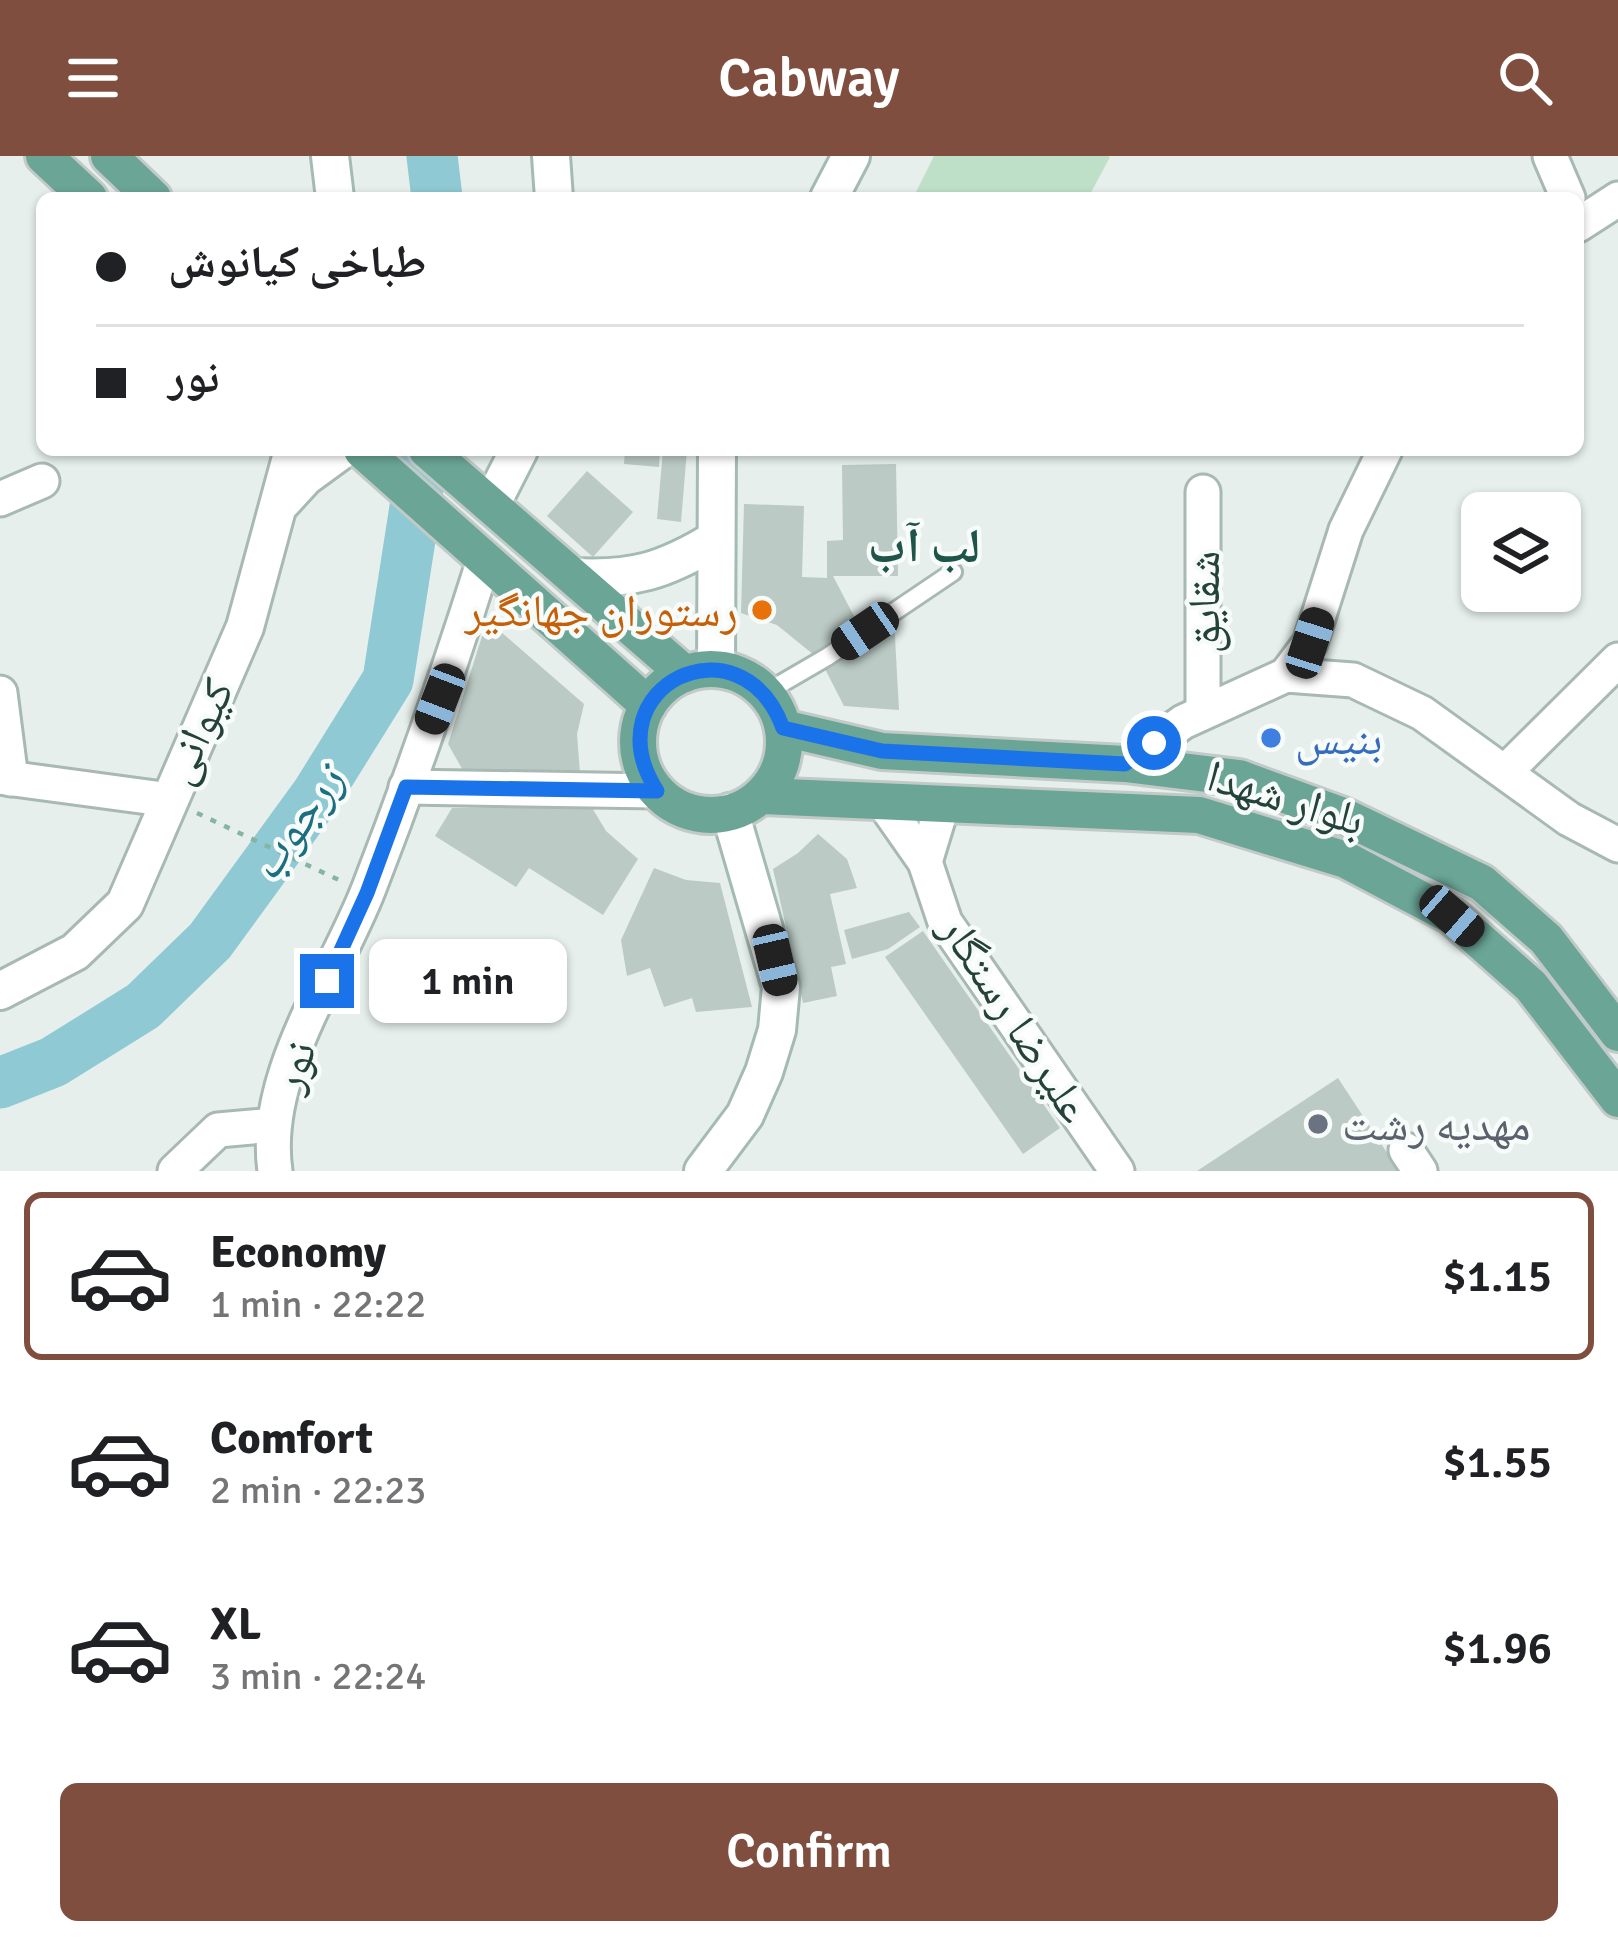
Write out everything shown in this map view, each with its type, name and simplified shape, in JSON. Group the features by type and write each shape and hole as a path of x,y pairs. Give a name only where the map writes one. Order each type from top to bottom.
{"main road":[{"path":"44,156 83,192"},
{"path":"109,156 147,192"},
{"path":"308,156 313,192"},
{"path":"330,156 334,192"},
{"path":"550,156 553,192"},
{"path":"832,192 851,156"},
{"name":"کیوانی","path":"174,802 245,627 291,456"},
{"path":"280,505 304,477 334,456"},
{"path":"369,456 648,705"},
{"path":"434,456 574,577 700,671 743,676 765,693 783,728 784,753 776,776 746,804 696,814 675,806 657,791 638,750 640,727 658,692 700,671"},
{"path":"483,498 514,456"},
{"path":"700,671 715,540 717,456"},
{"path":"574,577 613,579 652,572 715,540"},
{"name":"بلوار شهدا","path":"783,728 882,751 1125,764 1239,778 1342,817 1482,883 1546,939 1618,1033"},
{"path":"0,992 75,952 124,904 174,802"},
{"name":"بلوار شهدا","path":"746,804 943,803 1199,815 1346,860 1452,916 1516,971 1618,1099"},
{"path":"703,1171 745,1115 777,1030 781,987 746,804"}],"street":[{"path":"1550,156 1565,192"},
{"path":"1584,219 1618,199"},
{"path":"1286,675 1310,643 1346,530 1382,456"},
{"path":"0,499 42,481"},
{"name":"شقایق","path":"1203,492 1203,712"},
{"name":"نور","path":"275,1171 274,1125 281,1084 367,893 440,699 473,551"},
{"path":"1506,771 1618,660"},
{"path":"1125,764 1183,722 1286,675 1353,680 1422,713 1569,819 1618,845"},
{"path":"0,693 6,778"},
{"name":"کیوانی","path":"6,778 174,802"},
{"path":"406,787 657,791"},
{"name":"علیرضا رستگار","path":"883,802 925,862 945,922 1118,1171"},
{"path":"925,862 943,803"},
{"path":"175,1171 218,1130 274,1125"}],"lane":[{"path":"765,693 953,572"}],"path":[{"path":"174,802 344,883"}],"green space":[{"path":"934,156 1110,157 1091,192 916,192"}],"building":[{"path":"625,456 660,456 659,467 624,464"},
{"path":"662,456 686,456 681,522 657,519"},
{"path":"896,464 898,576 833,576 856,620 814,655 777,625 741,613 744,504 804,506 802,577 827,578 827,541 843,540 842,465"},
{"path":"587,471 633,512 593,557 547,516"},
{"path":"894,619 899,710 844,706 823,665"},
{"path":"501,632 584,704 577,734 580,773 465,774 448,744 483,633"},
{"path":"591,806 606,831 638,859 603,915 529,868 516,887 435,836 452,808"},
{"path":"818,834 847,859 857,888 830,894 846,964 831,967 837,996 803,1003 773,869"},
{"path":"654,868 686,880 720,883 752,1007 696,1012 692,998 664,1007 650,968 627,976 621,940"},
{"path":"909,912 920,927 888,949 852,959 844,930"},
{"path":"923,931 1060,1128 1023,1154 885,957"},
{"name":"مهدیه رشت","path":"1338,1078 1399,1171 1197,1171"}],"waterway":[{"name":"زرجوب","path":"432,156 436,192"},
{"name":"زرجوب","path":"0,1083 53,1062 143,1006 210,941 317,794 388,680 423,456"}],"place":[{"name":"رستوران جهانگیر","path":"762,610"},
{"name":"بنیس","path":"1271,738"},
{"name":"مهدیه رشت","path":"1318,1124"}],"district":[{"name":"لب آب","path":"924,545"}],"route":[{"path":"327,981 367,893 406,787 657,791 638,750 640,727 658,692 685,674 716,669 743,676 765,693 783,728 882,751 1125,764 1154,743"}]}
